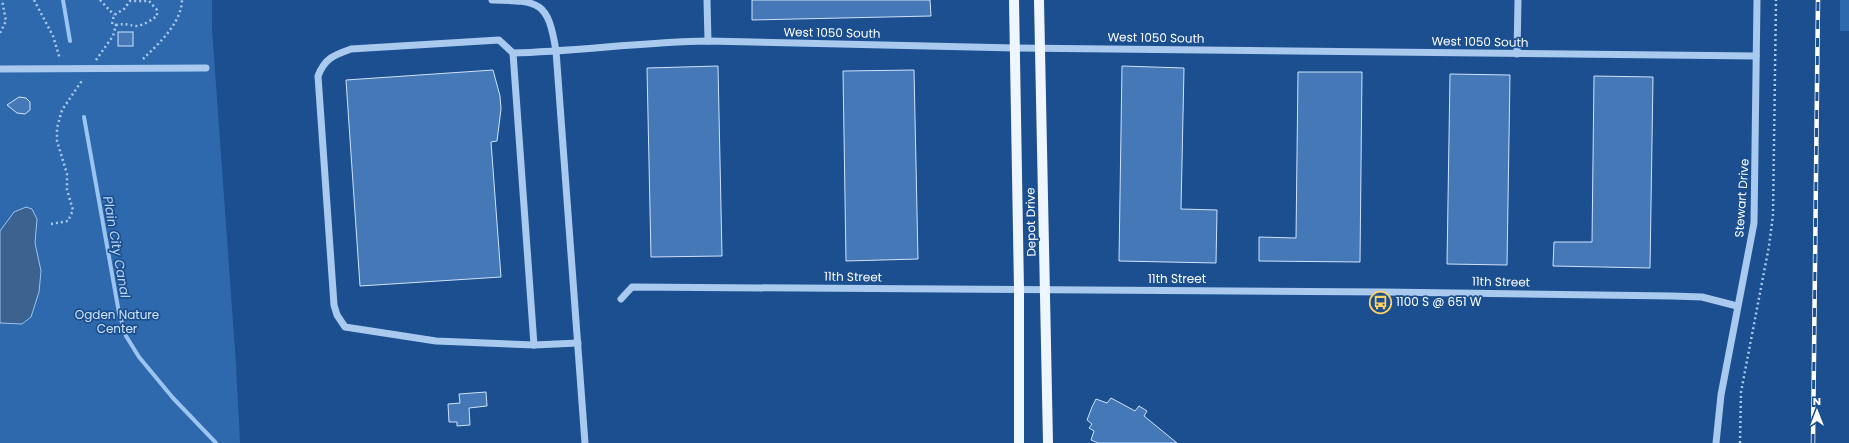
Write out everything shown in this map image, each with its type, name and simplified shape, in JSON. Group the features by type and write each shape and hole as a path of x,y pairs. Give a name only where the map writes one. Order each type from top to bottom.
{"main road":[{"name":"Depot Drive","path":"1014,0 1020,290 1019,443"},
{"name":"Depot Drive","path":"1039,0 1048,443"}],"street":[{"path":"492,0 528,1 544,11 552,26 556,51 584,443"},
{"path":"707,0 708,41"},
{"path":"1517,54 1518,0"},
{"name":"Stewart Drive","path":"1716,443 1721,395 1754,223 1757,0"},
{"path":"534,345 513,53 499,40 351,50 333,55 322,66 318,76 334,305 337,315 345,327 436,341 534,345 578,343"},
{"name":"West 1050 South","path":"513,53 664,42 708,41 1015,48 1756,56"},
{"path":"0,69 206,68"},
{"name":"11th Street","path":"621,299 632,287 1046,289 1664,296 1702,297 1737,306"}],"path":[{"path":"0,33 6,21 2,0"},
{"path":"34,0 56,42 60,55 60,68"},
{"path":"100,0 114,15"},
{"path":"135,68 162,40 176,22 182,6 182,0"},
{"path":"130,1 149,1 157,10 157,16 149,22 136,26 126,23 116,25 112,24 114,15 124,9 130,1"},
{"path":"50,224 68,221 72,216 73,210 67,190 67,174 56,141 56,128 62,110 90,68 114,36 116,25"}],"green space":[{"name":"Ogden Nature Center","path":"0,0 212,0 212,29 236,364 240,443 0,443"},
{"path":"1840,0 1849,0 1849,31 1840,31"}],"shaded area":[{"path":"26,207 32,209 37,219 35,243 41,271 39,292 31,317 22,324 0,323 0,231 14,212"}],"building":[{"path":"752,0 930,0 931,16 752,20"},
{"path":"118,32 133,32 133,46 118,46"},
{"path":"718,66 722,256 651,257 647,68"},
{"path":"1122,66 1184,68 1181,209 1217,210 1216,263 1119,261"},
{"path":"493,70 500,96 501,109 497,141 491,142 501,277 360,286 346,80"},
{"path":"914,70 918,259 846,261 843,71"},
{"path":"1298,72 1362,72 1360,262 1259,261 1259,237 1296,238"},
{"path":"1450,74 1510,75 1507,265 1447,264"},
{"path":"1594,76 1653,77 1650,268 1553,266 1554,242 1592,242"},
{"path":"19,97 26,98 30,102 30,110 25,114 17,113 7,105"},
{"path":"486,392 487,406 469,408 470,425 457,426 457,422 449,422 448,404 460,403 459,394"},
{"path":"1111,398 1135,411 1139,406 1147,411 1144,416 1177,443 1098,443 1091,440 1094,431 1089,428 1092,424 1087,420 1092,407 1096,399 1107,403"}],"waterway":[{"name":"Plain City Canal","path":"63,0 70,41"},
{"name":"Plain City Canal","path":"84,117 119,313 126,336 139,357 173,398 216,443"}],"railway":[{"path":"1813,443 1818,0"}],"place":[{"name":"1100 S @ 651 W","path":"1380,302"}]}
